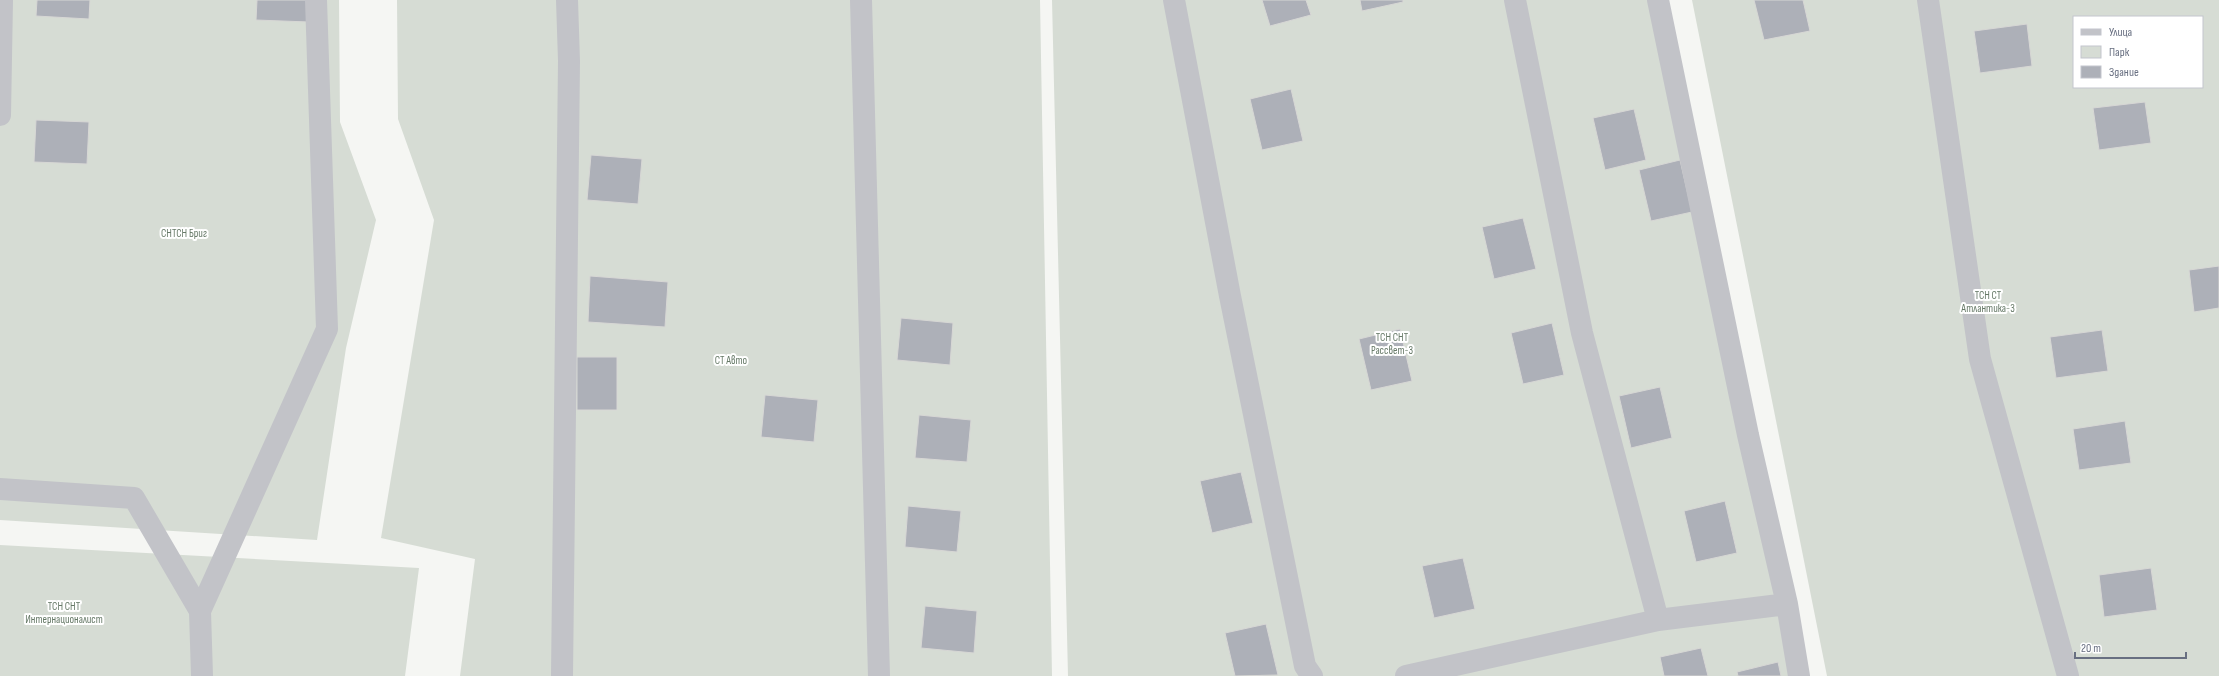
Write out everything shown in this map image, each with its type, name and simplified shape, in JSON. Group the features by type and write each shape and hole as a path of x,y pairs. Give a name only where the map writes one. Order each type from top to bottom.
{"street":[{"path":"0,115 2,0"},
{"path":"202,676 200,611 327,329 316,0"},
{"path":"562,676 569,61 567,0"},
{"path":"861,0 878,676"},
{"path":"1174,0 1232,304 1305,666 1312,676"},
{"path":"1515,0 1582,333 1658,620"},
{"path":"1658,0 1748,435 1787,604 1799,676"},
{"path":"1928,0 1980,359 2068,676"},
{"path":"0,489 134,498 200,611"},
{"path":"1409,675 1658,620 1787,604"}],"green space":[{"name":"СНТСН Бриг","path":"0,0 339,0 340,122 376,220 346,348 317,540 0,520"},
{"name":"СТ Авто","path":"397,0 1040,0 1052,676 460,676 475,559 381,538 434,220 398,119"},
{"name":"ТСН СНТ Рассвет-3","path":"1052,0 1663,0 1793,676 1068,676"},
{"name":"ТСН СТ Атлантика-3","path":"1692,0 2219,0 2219,676 1827,676"},
{"name":"ТСН СНТ Интернационалист","path":"0,545 419,568 405,676 0,676"}],"building":[{"path":"37,0 90,0 89,19 36,16"},
{"path":"257,0 310,0 309,22 256,20"},
{"path":"1262,0 1306,0 1311,15 1270,26"},
{"path":"1360,0 1403,0 1403,2 1362,11"},
{"path":"1754,0 1803,0 1810,31 1764,40"},
{"path":"2027,24 2032,66 1980,73 1974,31"},
{"path":"1291,89 1303,141 1262,150 1250,99"},
{"path":"2145,102 2151,143 2099,150 2093,108"},
{"path":"1634,109 1646,160 1605,170 1593,118"},
{"path":"36,120 89,122 87,164 34,162"},
{"path":"591,155 642,159 638,204 587,200"},
{"path":"1680,160 1692,212 1651,221 1639,170"},
{"path":"1523,218 1536,269 1494,279 1482,227"},
{"path":"2219,266 2219,308 2194,312 2189,270"},
{"path":"590,276 668,282 665,327 588,322"},
{"path":"901,318 953,323 950,365 897,360"},
{"path":"1552,323 1564,375 1523,384 1511,333"},
{"path":"1400,329 1412,381 1371,390 1359,339"},
{"path":"2102,330 2108,371 2056,378 2050,337"},
{"path":"577,357 617,357 617,410 577,410"},
{"path":"1660,387 1672,438 1631,448 1619,396"},
{"path":"765,395 818,400 814,442 761,437"},
{"path":"919,415 971,420 967,462 915,458"},
{"path":"2125,421 2131,463 2079,470 2073,429"},
{"path":"1241,472 1253,523 1212,533 1200,481"},
{"path":"1725,501 1737,553 1696,562 1684,511"},
{"path":"908,506 961,511 957,552 905,547"},
{"path":"1463,558 1475,609 1434,618 1422,566"},
{"path":"2151,568 2157,610 2104,617 2099,575"},
{"path":"925,606 977,611 974,653 921,648"},
{"path":"1266,624 1278,675 1235,676 1225,633"},
{"path":"1701,648 1708,676 1664,676 1660,657"},
{"path":"1778,662 1781,676 1738,676 1737,672"}]}
